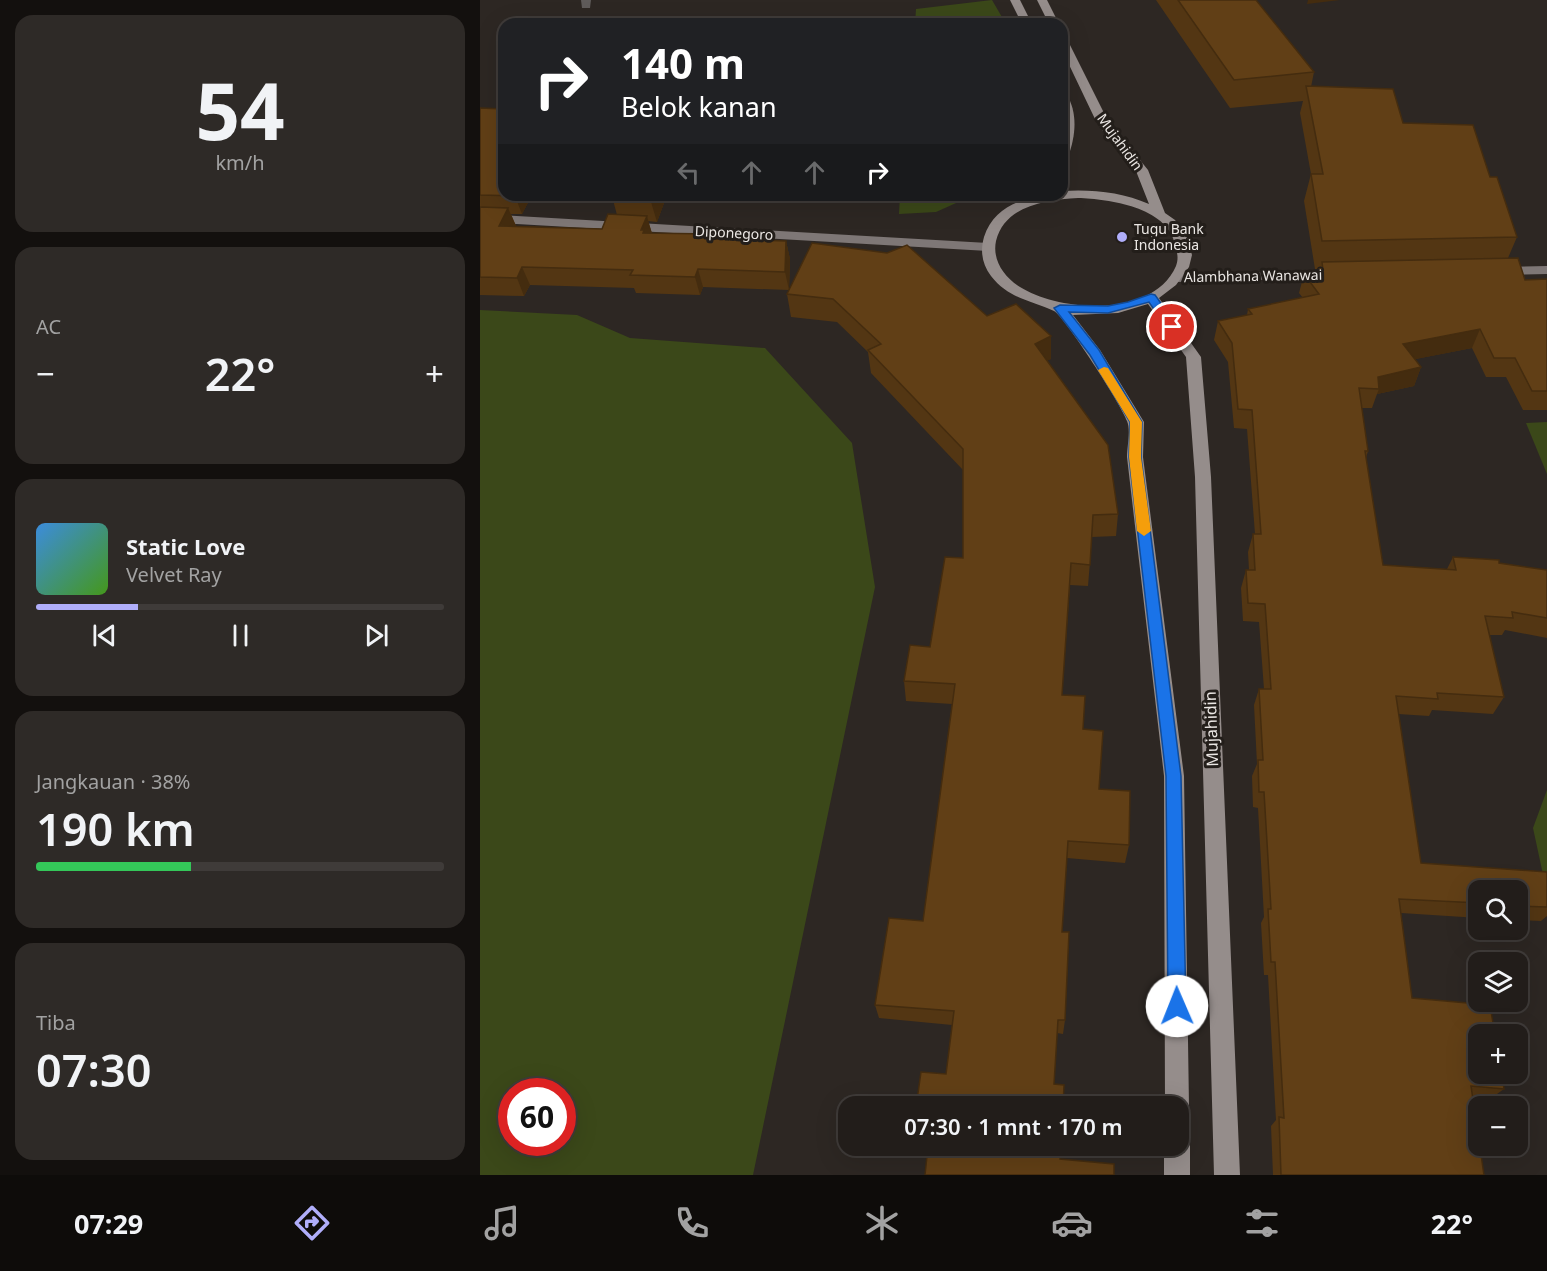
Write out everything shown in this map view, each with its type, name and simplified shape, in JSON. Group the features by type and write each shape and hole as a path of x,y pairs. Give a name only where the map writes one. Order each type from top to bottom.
{"main road":[{"path":"1015,0 1024,18"},
{"path":"1042,0 1051,18"},
{"name":"Mujahidin","path":"1068,51 1101,119 1142,171 1159,214"},
{"name":"Mujahidin","path":"1068,111 1070,123 1068,141"},
{"path":"1024,201 1000,218 988,247 992,266 1006,284 1029,299 1060,308 1108,309 1131,305 1151,297 1176,278 1185,256 1178,233 1159,214 1115,197 1068,195"},
{"path":"1008,212 1037,201"},
{"name":"Mujahidin","path":"1151,297 1193,357 1203,477 1227,1175"},
{"path":"1060,308 1095,353 1136,422 1135,457 1174,776 1177,1096"},
{"path":"1177,1156 1177,1175"}],"street":[{"name":"Diponegoro","path":"480,218 988,247"},
{"path":"1487,272 1547,270"},
{"name":"Alambhana Wanawai","path":"1176,278 1344,275"}],"green space":[{"path":"992,0 1002,18 915,18 916,9"},
{"path":"900,201 961,201 936,212 899,214"},
{"path":"480,310 577,315 630,338 765,348 852,443 875,587 753,1175 480,1175"},
{"path":"1547,422 1547,474 1526,423"},
{"path":"1547,790 1547,893 1533,828"}],"building":[{"path":"1178,0 1256,0 1314,72 1234,80"},
{"path":"1306,86 1393,89 1403,123 1473,125 1490,177 1497,177 1517,237 1322,241 1311,174 1323,174"},
{"path":"480,108 498,109 498,196 480,195"},
{"path":"480,207 508,208 499,226 602,229 608,214 647,216 641,230 644,230 643,233 711,234 710,239 786,241 785,272 698,269 695,277 630,275 633,270 522,267 517,278 480,277"},
{"path":"812,243 887,253 907,245 987,316 1016,304 1051,336 1035,344 1108,445 1118,514 1093,515 1090,565 1071,563 1062,695 1085,696 1083,729 1103,731 1099,789 1130,791 1129,845 1068,841 1062,932 1069,932 1065,1020 1058,1020 1054,1084 1064,1085 1064,1096 918,1096 921,1072 946,1074 954,1011 875,1005 889,918 923,921 955,684 904,681 910,645 930,647 945,557 963,558 963,449 868,350 881,344 833,299 787,294"},
{"path":"1518,258 1525,280 1547,279 1547,391 1532,391 1515,358 1494,358 1480,329 1403,344 1421,367 1378,377 1379,389 1359,388 1368,451 1365,451 1383,565 1456,570 1453,557 1499,560 1499,563 1547,570 1547,618 1512,612 1513,618 1485,616 1504,697 1437,693 1438,699 1396,696 1421,863 1547,872 1547,907 1528,906 1528,880 1468,880 1468,902 1399,899 1412,998 1468,1003 1468,1012 1491,1012 1493,1024 1468,1024 1468,1084 1503,1084 1504,1089 1471,1086 1472,1096 1468,1096 1468,1156 1481,1156 1484,1175 1281,1175 1279,1117 1284,1118 1275,962 1271,962 1268,909 1271,909 1264,792 1259,792 1258,760 1263,760 1259,689 1271,689 1265,604 1248,603 1246,570 1255,570 1253,534 1261,534 1252,410 1238,409 1232,343 1218,321 1252,314 1248,309 1319,294 1304,274 1323,270 1322,262"},
{"path":"927,1156 1060,1156 1060,1159 1114,1164 1114,1175 925,1175"}],"slow traffic":[{"path":"1104,370 1136,422 1135,457 1144,531"}],"place":[{"name":"Tugu Bank Indonesia","path":"1122,237"}],"route":[{"path":"1172,327 1151,297 1131,305 1108,309 1060,308 1095,353 1108,379 1136,422 1135,457 1174,776 1177,1006"}]}
